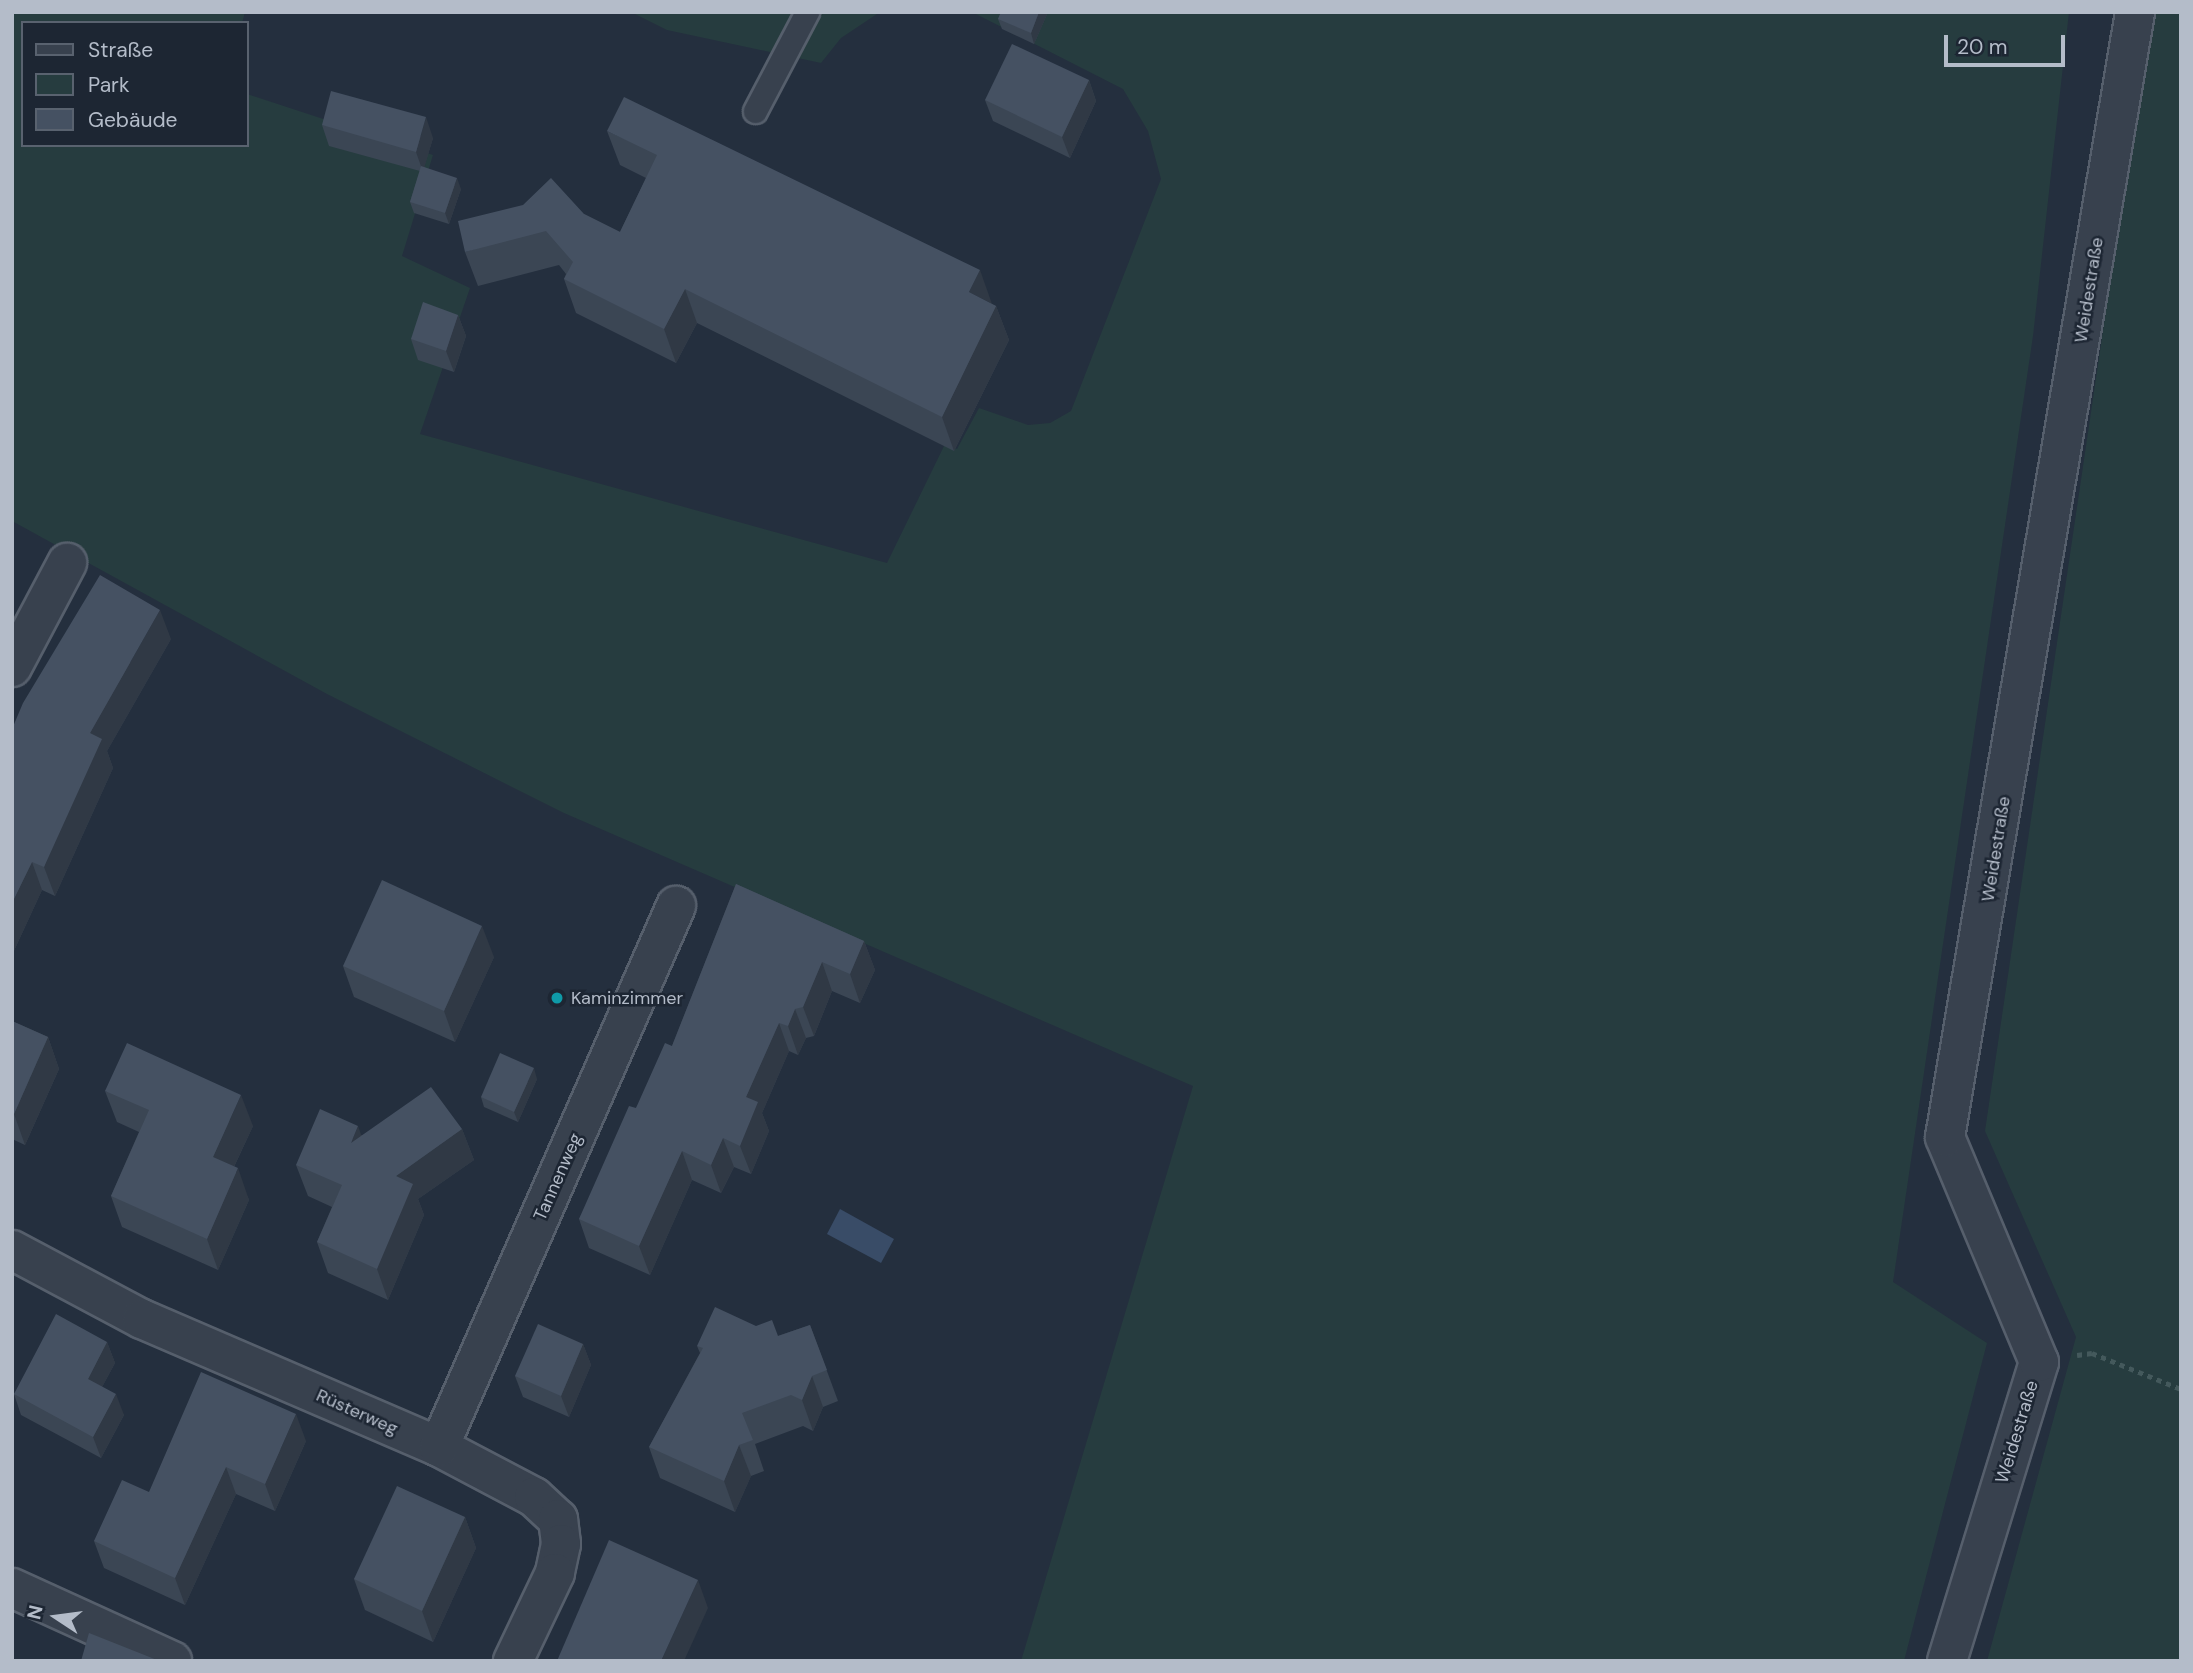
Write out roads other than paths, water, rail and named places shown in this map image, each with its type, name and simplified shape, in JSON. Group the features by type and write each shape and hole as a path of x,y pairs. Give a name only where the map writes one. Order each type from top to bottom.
{"street":[{"name":"Weidestraße","path":"1947,1661 2039,1362 1945,1137 2135,12"},
{"path":"12,667 67,563"},
{"name":"Tannenweg","path":"439,1447 676,906"},
{"name":"Rüsterweg","path":"12,1250 142,1319 439,1447 534,1497 558,1519 555,1573 513,1661"},
{"path":"12,1588 172,1661"}],"lane":[{"path":"755,111 807,12"}],"water":[{"path":"840,1209 894,1239 881,1263 827,1234"}],"place":[{"name":"Kaminzimmer","path":"557,998"}]}
